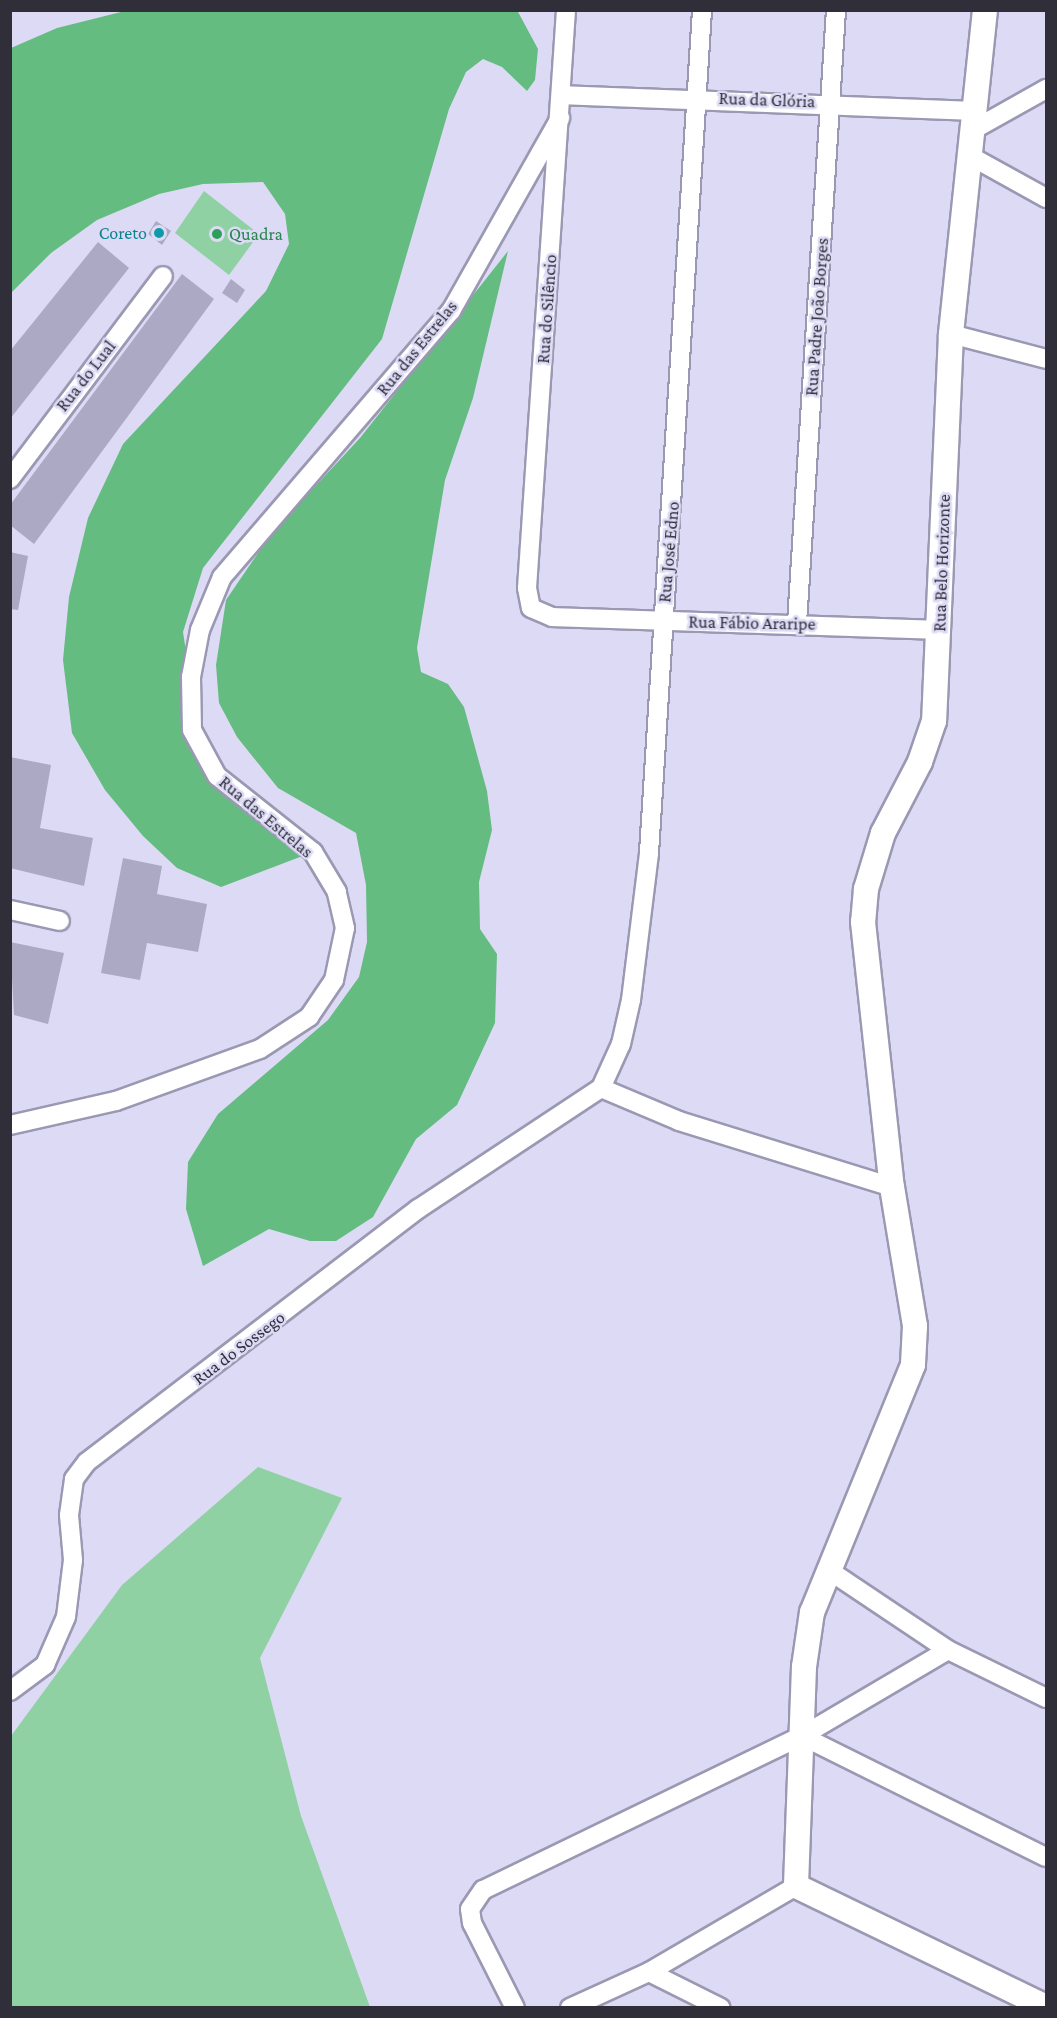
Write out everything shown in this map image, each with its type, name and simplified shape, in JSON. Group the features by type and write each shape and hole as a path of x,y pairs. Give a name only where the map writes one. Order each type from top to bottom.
{"street":[{"name":"Rua do Silêncio","path":"531,608 527,588 566,10"},
{"name":"Rua José Edno","path":"601,1088 621,1044 639,955 702,10"},
{"name":"Rua Padre João Borges","path":"797,623 836,10"},
{"name":"Rua Belo Horizonte","path":"796,1886 808,1637 827,1569 913,1365 915,1326 892,1187 866,955 866,889 883,833 920,762 934,721 940,630 951,334 972,157 973,120 985,10"},
{"path":"973,120 1047,89"},
{"name":"Rua da Glória","path":"561,95 697,97 830,103 973,120"},
{"name":"Rua das Estrelas","path":"10,1125 116,1101 260,1049 309,1017 334,980 345,928 337,892 313,852 217,776 192,730 191,677 200,630 222,577 451,311 560,118"},
{"path":"972,157 1047,198"},
{"name":"Rua do Lual","path":"10,479 163,276"},
{"path":"951,334 1047,359"},
{"name":"Rua Fábio Araripe","path":"531,608 552,617 663,622 797,623 940,630"},
{"path":"10,910 60,921"},
{"path":"601,1088 679,1121 892,1187"},
{"name":"Rua do Sossego","path":"10,1690 45,1665 66,1617 73,1560 69,1515 74,1479 87,1462 418,1209 601,1088"},
{"path":"827,1569 948,1650 1047,1698"},
{"path":"515,2007 472,1923 476,1896 802,1736 948,1650"},
{"path":"802,1736 1047,1857"},
{"path":"570,2007 650,1971 796,1886 1047,2007"},
{"path":"650,1971 722,2007"}],"green space":[{"path":"129,10 517,10 538,49 535,80 527,91 502,67 483,59 466,72 449,109 382,339 203,568 183,632 202,755 313,852 221,887 177,868 143,836 105,790 72,733 63,660 69,597 88,518 123,444 266,291 289,244 285,214 263,182 203,184 159,194 97,220 51,253 11,293 11,48 57,28"},
{"name":"Quadra","path":"204,191 259,234 229,275 175,233"},
{"path":"508,251 473,398 445,480 417,648 421,672 448,684 464,707 487,791 492,830 479,882 480,929 497,954 495,1023 457,1105 416,1139 373,1217 336,1241 310,1241 269,1229 203,1266 186,1209 188,1162 218,1114 328,1020 359,977 367,942 366,885 356,833 278,788 237,737 219,703 216,665 226,600 271,534 360,438"},
{"path":"258,1467 342,1498 260,1658 301,1816 370,2007 11,2007 11,1736 122,1585"}],"building":[{"name":"Coreto","path":"156,221 171,231 162,245 148,234"},
{"path":"98,242 129,268 10,419 10,351"},
{"path":"182,274 214,299 34,544 10,525 10,505"},
{"path":"231,279 245,290 237,303 222,293"},
{"path":"10,552 28,556 18,610 10,609"},
{"path":"10,757 51,765 40,828 93,838 84,886 10,868"},
{"path":"123,858 162,866 157,894 207,904 198,952 147,943 140,980 101,973"},
{"path":"10,942 64,953 48,1024 14,1015"}],"place":[{"name":"Coreto","path":"159,233"},
{"name":"Quadra","path":"217,234"}]}
